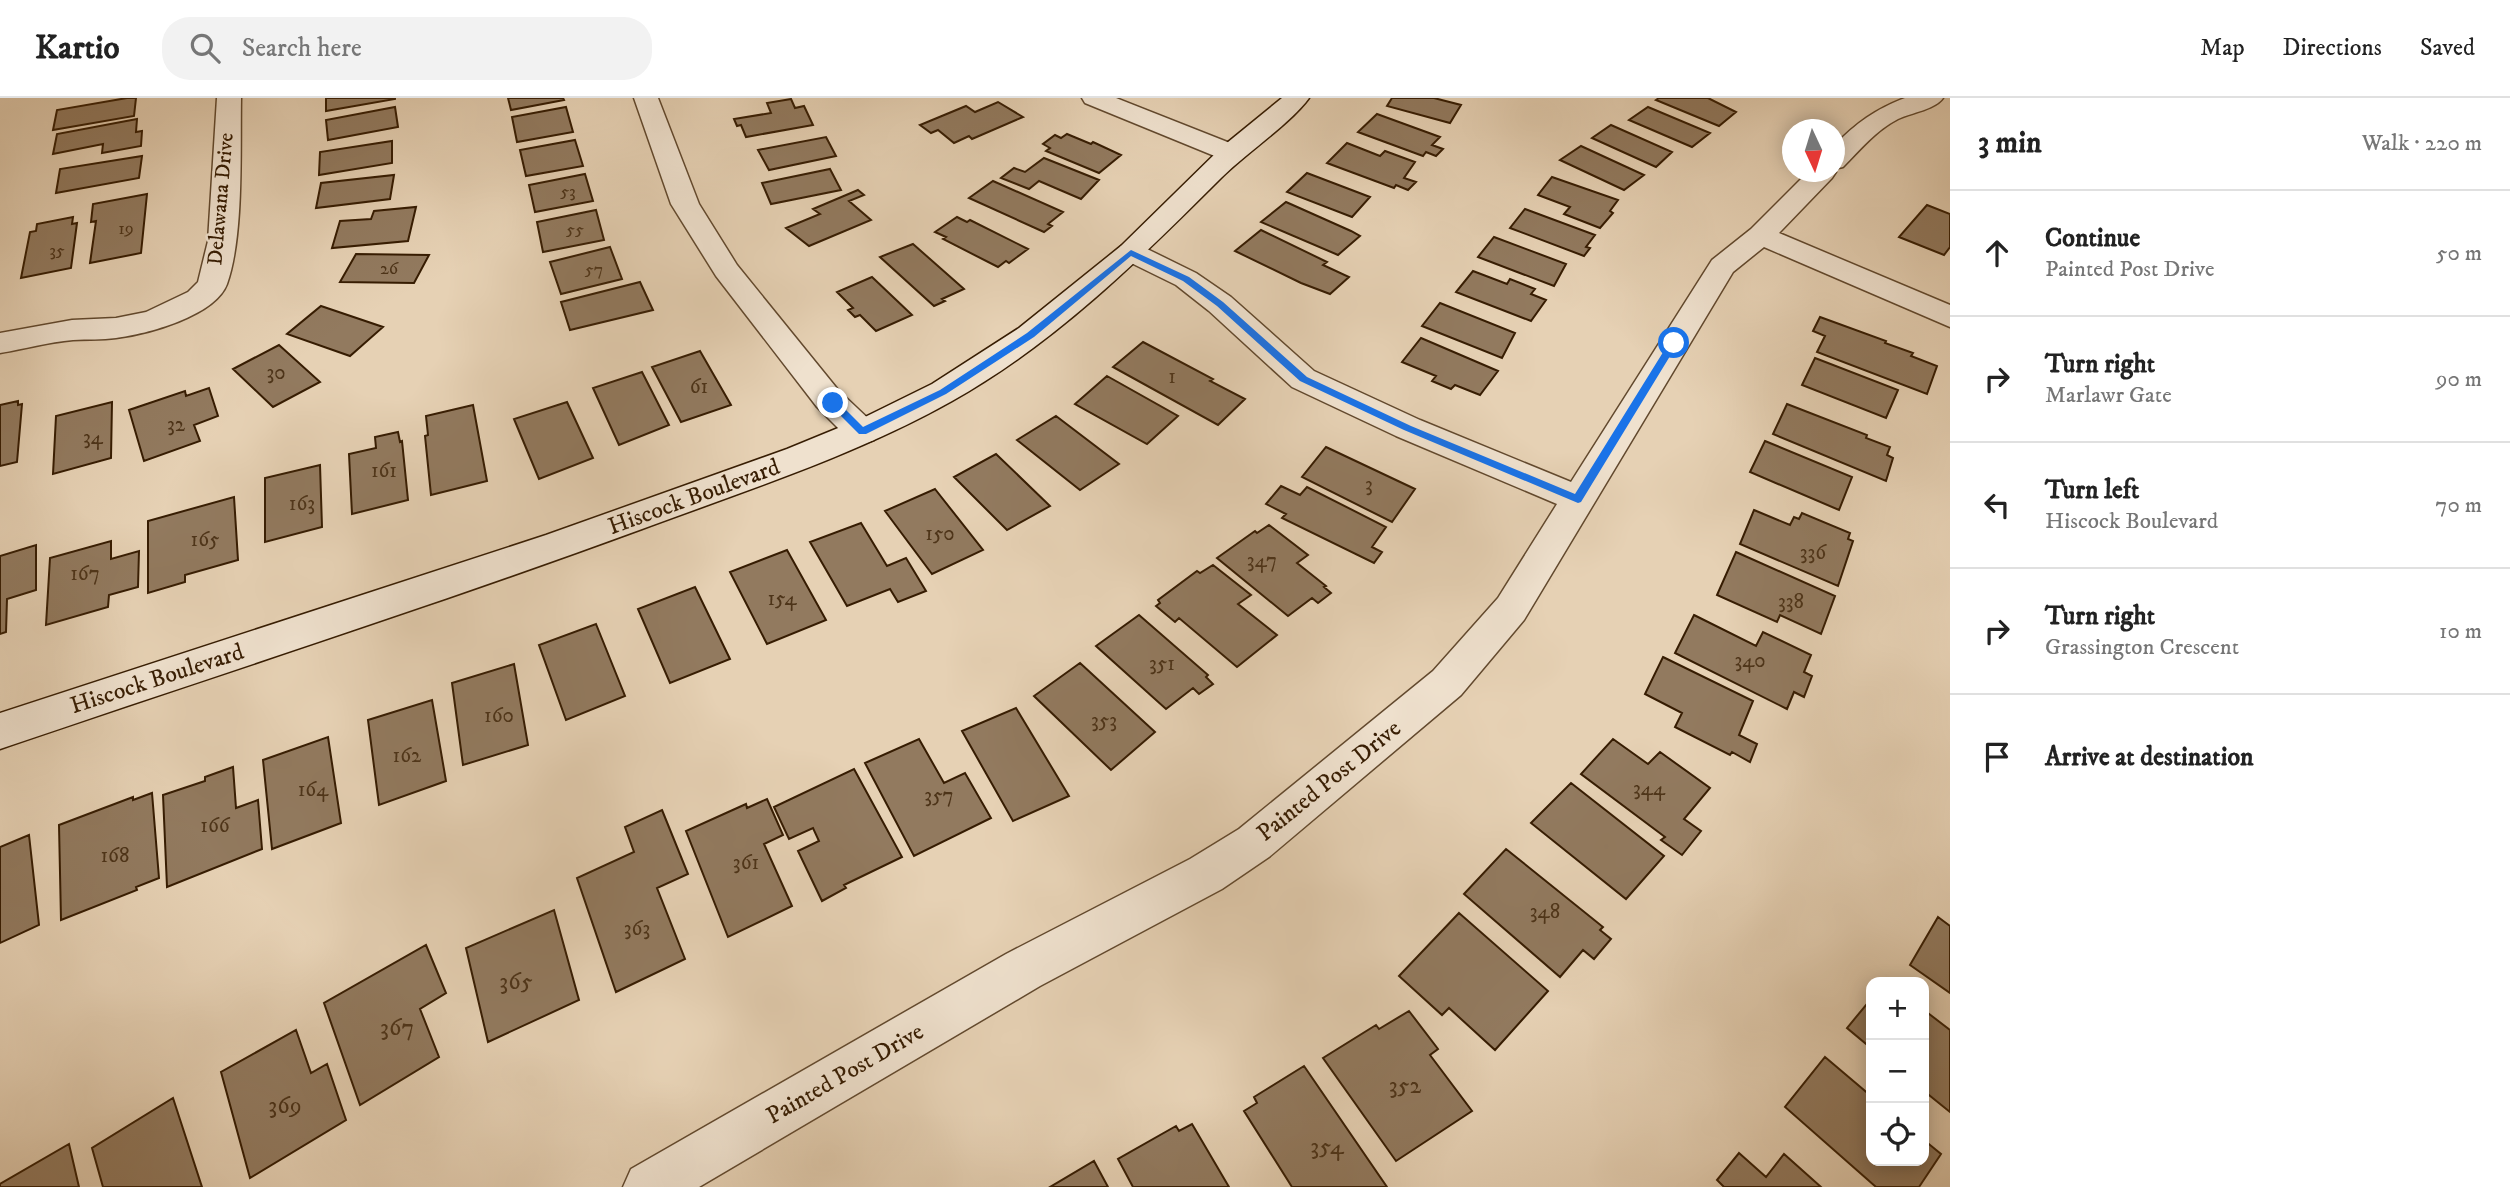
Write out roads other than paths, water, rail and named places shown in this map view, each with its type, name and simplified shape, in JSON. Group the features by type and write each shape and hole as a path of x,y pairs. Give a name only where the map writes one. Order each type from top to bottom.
{"street":[{"name":"Delawana Drive","path":"0,343 72,330 116,328 154,320 199,299 212,285 222,241 229,98"},
{"path":"646,98 685,204 726,270 828,398 862,432"},
{"path":"1094,98 1231,153"},
{"name":"Hiscock Boulevard","path":"0,731 559,545 748,477 862,432 943,392 1030,335 1131,252 1231,153 1297,98"},
{"path":"1845,151 1868,126 1885,98"},
{"path":"1868,126 1912,102 1931,98"},
{"name":"Painted Post Drive","path":"649,1187 1023,970 1206,874 1254,843 1447,683 1511,609 1722,265 1761,235 1813,182"},
{"path":"1761,235 1950,317"},
{"path":"1131,252 1186,279 1220,304 1303,379 1408,428 1578,499"}]}
